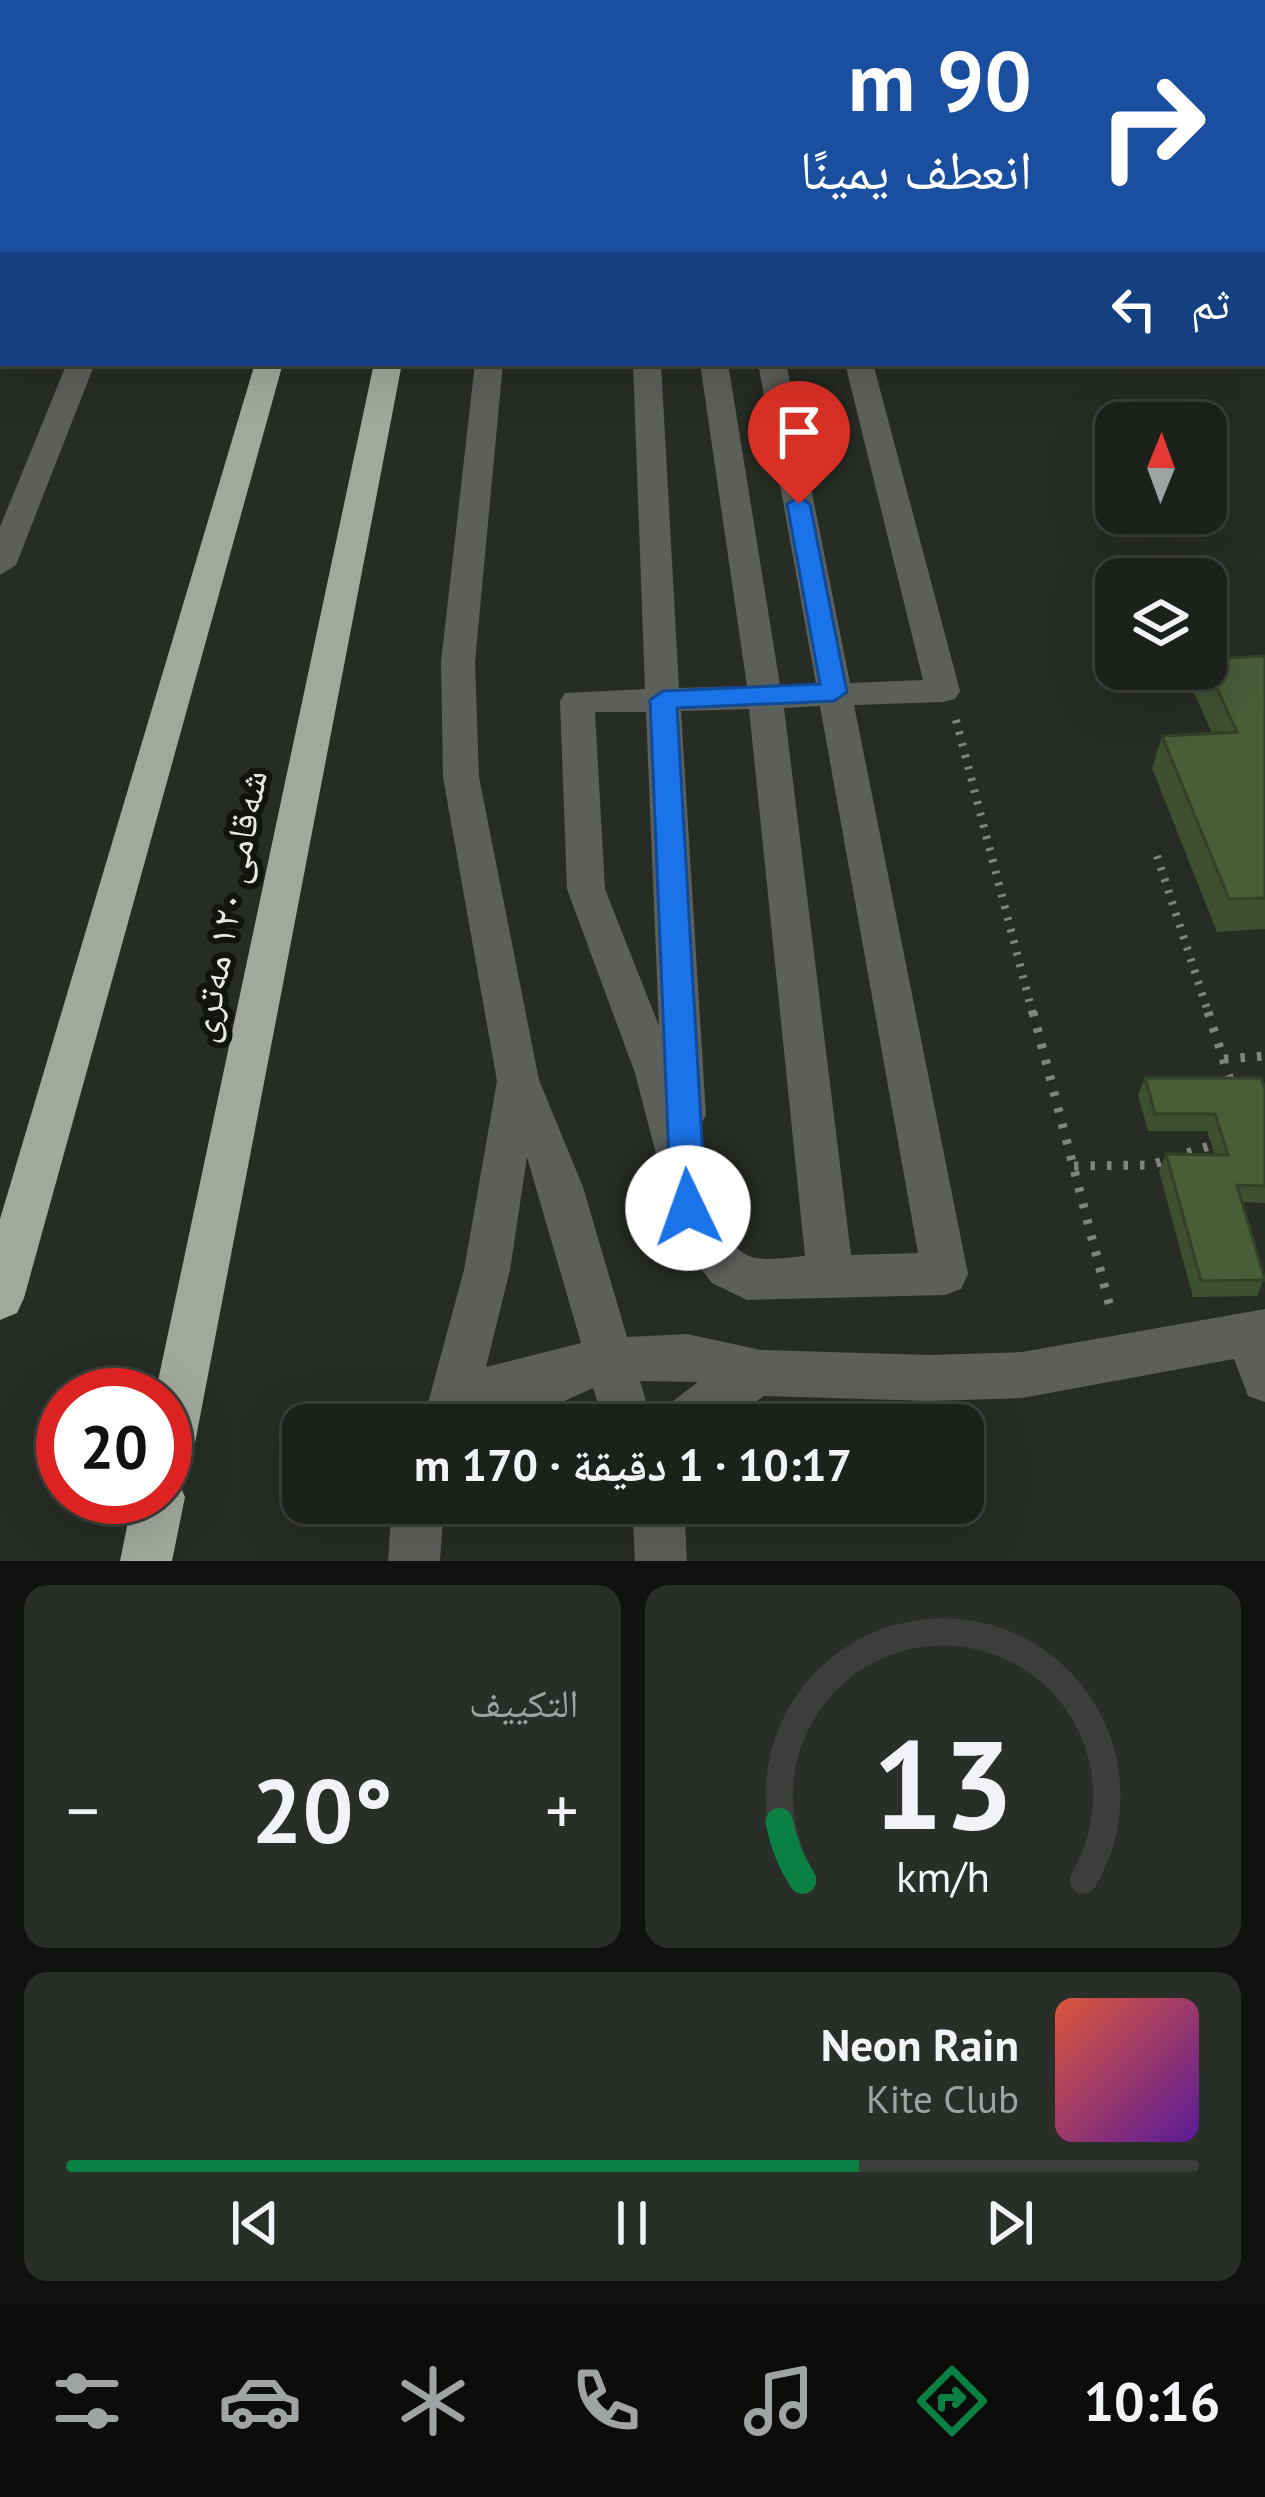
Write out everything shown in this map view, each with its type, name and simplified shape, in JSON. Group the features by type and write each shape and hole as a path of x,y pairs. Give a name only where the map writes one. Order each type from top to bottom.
{"highway":[{"path":"0,1298 268,366"},
{"name":"شەقامی ١٢٠ مەتری","path":"185,1368 387,366"},
{"path":"146,1561 154,1524"}],"street":[{"path":"2,554 80,366"},
{"path":"488,366 458,662 457,737 467,819 518,1080 561,1186 625,1404"},
{"path":"647,366 688,1208"},
{"path":"714,366 765,695 831,1279"},
{"path":"773,366 834,692 945,1274 747,1279 708,1248 688,1208 656,1073 586,889 578,701 834,692 944,691 860,366"},
{"path":"452,1404 488,1270 518,1080"},
{"path":"542,1378 611,1360 687,1357 761,1373 990,1376 1123,1359 1257,1332 1265,1379"},
{"path":"710,1404 761,1373"},
{"path":"466,1404 513,1379 542,1378 570,1380 596,1390 612,1404"},
{"path":"414,1561 417,1524"},
{"path":"659,1524 661,1561"}],"path":[{"path":"944,691 959,728 1123,1359"},
{"path":"1157,856 1235,1095"},
{"path":"1223,1059 1265,1056"},
{"path":"1074,1166 1151,1165 1212,1144 1220,1128"}],"building":[{"path":"1265,656 1265,898 1229,899 1162,736 1237,732 1218,690 1227,690 1227,658"},
{"path":"1145,1078 1261,1078 1265,1186 1237,1185 1265,1280 1201,1281 1166,1154 1228,1155 1215,1114 1155,1114"}],"route":[{"path":"688,1208 663,700 834,692 799,504"}]}
